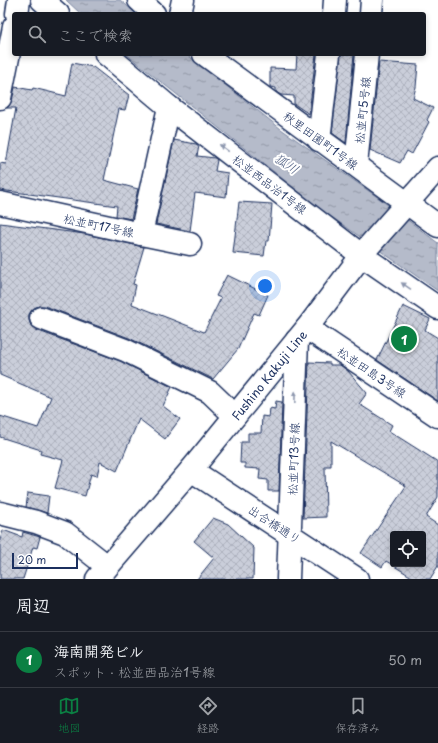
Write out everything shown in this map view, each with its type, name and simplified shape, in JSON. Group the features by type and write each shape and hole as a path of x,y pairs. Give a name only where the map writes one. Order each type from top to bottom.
{"street":[{"path":"17,12 19,0"},
{"path":"42,0 56,12"},
{"path":"139,0 152,12"},
{"path":"180,12 183,0"},
{"path":"334,12 335,0"},
{"path":"371,12 372,0"},
{"path":"0,98 12,37"},
{"name":"松並西品治1号線","path":"108,56 170,107 438,308"},
{"name":"秋里田園町1号線","path":"207,56 319,140 356,165 405,207 438,226"},
{"path":"319,140 329,56"},
{"name":"松並町5号線","path":"356,165 367,56"},
{"name":"松並町17号線","path":"0,203 141,234 170,107"},
{"name":"Fushino Kakuji Line","path":"102,573 191,470 302,334 364,251 405,207 438,168"},
{"path":"141,234 190,244"},
{"path":"41,318 125,350 210,392 235,416"},
{"name":"松並田島3号線","path":"302,334 438,416"},
{"name":"松並町13号線","path":"288,579 302,334"},
{"name":"出合橋通り","path":"191,470 290,533 357,579"},
{"path":"0,513 36,522 65,533 102,573"}],"water":[{"path":"66,0 120,0 135,12 79,12"},
{"name":"狐川","path":"129,56 189,56 281,129 376,196 438,243 438,291 323,211"}],"building":[{"path":"297,56 316,56 309,114 294,104 294,96 281,95 276,92 276,88 270,87 270,68 296,69"},
{"path":"341,56 354,56 346,143 332,133"},
{"path":"379,62 418,65 416,87 413,98 433,108 427,120 429,122 412,154 407,151 400,163 370,150"},
{"path":"72,63 93,67 129,95 125,110 119,109 104,180 138,189 131,219 116,216 117,206 0,190 0,163 6,164 16,108 7,108 12,101 15,87 32,90 33,88 66,96"},
{"path":"174,140 196,144 199,146 197,156 215,158 217,160 215,171 228,173 226,197 195,193 190,231 156,224"},
{"path":"239,202 272,204 269,241 266,241 264,256 233,253"},
{"path":"0,223 85,234 144,247 133,284 136,285 132,304 204,332 221,298 216,296 227,275 268,295 259,315 254,313 238,349 213,379 129,338 45,306 39,306 33,309 29,314 29,320 31,326 36,330 120,361 172,387 163,406 180,419 165,439 139,419 117,471 100,462 97,476 91,474 85,496 55,488 63,460 40,454 41,450 0,437 0,416 38,428 51,397 0,375"},
{"path":"403,306 430,319 425,330 438,338 438,401 377,360"},
{"path":"309,362 340,365 348,371 367,393 359,404 392,425 389,431 438,462 438,497 426,517 438,525 438,566 430,579 415,579 396,567 426,567 426,531 390,531 390,563 386,561 382,567 361,553 406,486 331,441 331,466 325,466 326,517 303,518"},
{"path":"276,401 282,402 279,491 268,491 268,480 259,479 260,469 245,468 245,463 240,463 241,442 248,442 248,433 261,433 262,416 269,417 270,408 275,409"},
{"path":"28,493 49,496 47,513 26,507"},
{"path":"213,518 228,524 254,548 253,579 197,579 214,558 194,541"},
{"path":"3,530 22,537 23,532 40,537 37,548 33,547 23,579 0,579 0,540"}],"place":[{"name":"海南開発ビル","path":"404,339"}]}
